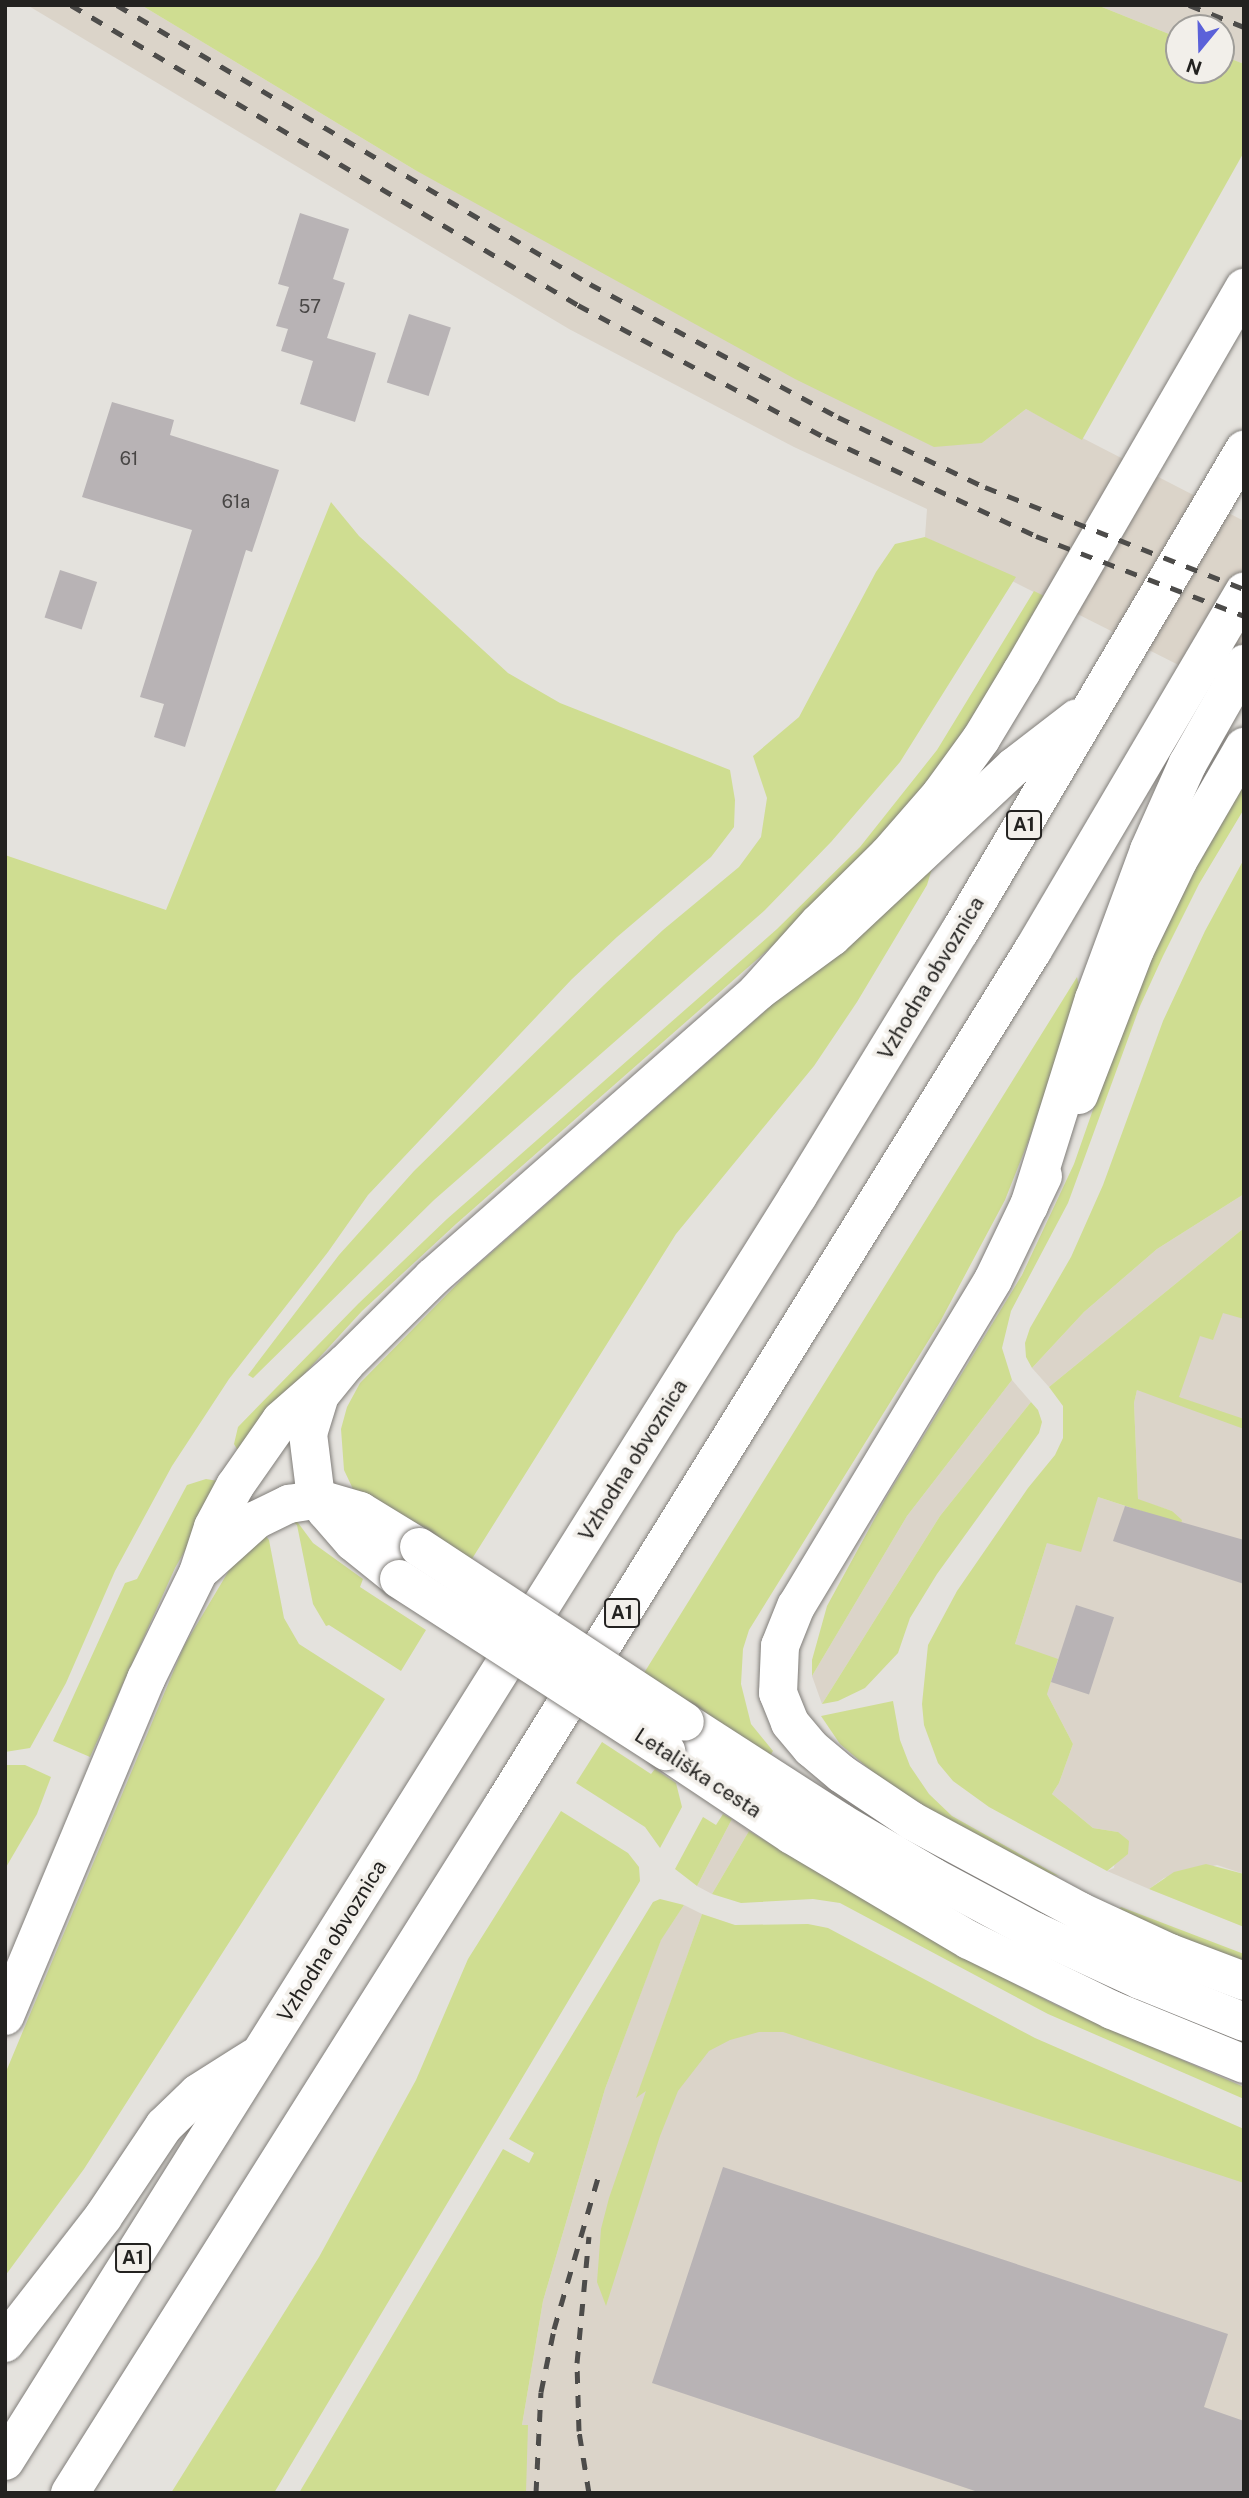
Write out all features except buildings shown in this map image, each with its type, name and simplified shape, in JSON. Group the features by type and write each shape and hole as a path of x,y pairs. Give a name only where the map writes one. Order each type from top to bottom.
{"main road":[{"path":"7,2010 146,1679 198,1573 214,1527 251,1463 281,1420 346,1363 433,1277 757,992 897,845 941,794 981,739 1244,288"},
{"name":"Vzhodna obvoznica","path":"5,2460 812,1173 1096,703 1244,450"},
{"name":"A1","path":"70,2493 509,1795 1033,950 1244,592"},
{"path":"1029,1206 1094,999 1149,850 1188,762 1244,664"},
{"path":"757,992 832,937 1016,766 1096,703"},
{"path":"1244,747 1178,861 1135,950 1090,1072 993,1280 796,1606 780,1646 777,1683 781,1704 790,1723 826,1761 912,1821 1027,1885 1170,1953 1244,1981"},
{"name":"Letališka cesta","path":"346,1363 320,1395 310,1421 310,1471 319,1499 353,1542 399,1579 675,1736 1034,1931 1140,1980 1244,2022"},
{"path":"198,1573 256,1520 289,1504 319,1499"},
{"name":"Letališka cesta","path":"319,1499 360,1511 419,1547 675,1736 792,1835 969,1940 1112,2010 1244,2064"},
{"path":"872,1842 1027,1885"},
{"path":"5,2343 103,2217 164,2126 198,2093 260,2055"}],"shaded area":[{"path":"27,5 141,5 415,170 982,443 1026,409 1244,521 1244,698 925,537 927,509 794,447 569,329"},
{"path":"1097,5 1244,5 1244,64 1235,60 1235,14 1165,14 1165,32"},
{"path":"1244,1194 1244,1228 1049,1387 1032,1368 1084,1312 1157,1249"},
{"path":"1244,1281 1244,1874 1217,1865 1164,1878 1149,1889 1107,1871 1114,1868 1118,1832 1093,1828 1052,1794 1059,1783 1073,1744 1047,1694 1015,1644 1047,1543 1098,1497 1180,1524 1172,1511 1138,1500 1134,1403 1137,1390"},
{"path":"1012,1380 1031,1402 940,1516 822,1704 812,1676 907,1516"},
{"path":"732,1819 749,1831 712,1894 697,1886"},
{"path":"684,1905 702,1914 637,2097 746,2012 1244,2177 1244,2493 517,2493 522,2425 543,2301 605,2089 661,1939"}],"green space":[{"path":"141,5 1097,5 1165,32 1165,84 1235,84 1235,60 1244,64 1244,152 1082,440 1026,409 982,443 934,447 795,379 415,170"},
{"path":"331,502 359,536 508,673 560,703 730,770 735,800 734,827 711,857 572,979 368,1195 328,1252 229,1379 172,1466 115,1571 66,1683 30,1748 5,1752 5,855 166,910"},
{"path":"925,537 1016,577 900,762 831,842 765,910 434,1200 253,1378 248,1375 339,1255 414,1171 604,985 663,930 739,867 761,837 767,798 753,756 799,717 876,572 895,544"},
{"path":"1034,591 1050,599 915,804 787,933 456,1224 362,1311 295,1384 241,1456 234,1444 238,1427 358,1304 447,1219 777,929 860,847 937,750"},
{"path":"1244,784 1244,809 1199,884 1163,956 1140,1006 1068,1203 1011,1311 1002,1348 1012,1380 907,1516 812,1676 812,1660 827,1606 887,1496 1022,1275 1074,1164 1132,998 1171,907"},
{"path":"1244,859 1244,1194 1157,1249 1084,1312 1032,1368 1026,1357 1025,1343 1030,1328 1071,1257 1103,1185 1163,1021 1205,931"},
{"path":"934,862 927,885 857,1002 814,1066 676,1234 470,1562 353,1489 344,1470 341,1429 347,1407 360,1383 466,1275"},
{"path":"1077,977 1080,991 1005,1200 940,1322 749,1630 743,1649 741,1684 751,1724 773,1751 766,1762 644,1673"},
{"path":"1244,1228 1244,1319 1223,1313 1213,1340 1200,1336 1179,1397 1244,1419 1244,1429 1137,1390 1134,1403 1138,1499 1172,1511 1182,1520 1181,1524 1098,1497 1081,1552 1047,1543 1015,1644 1058,1659 1047,1694 1073,1744 1059,1783 1052,1794 1093,1828 1118,1832 1129,1841 1128,1854 1107,1871 989,1807 953,1781 938,1763 924,1725 922,1704 928,1645 957,1591 1028,1488 1055,1455 1063,1438 1063,1406 1049,1387"},
{"path":"1031,1402 1038,1410 1042,1422 1039,1433 937,1574 910,1618 898,1653 865,1688 838,1701 822,1704 940,1516"},
{"path":"206,1479 224,1482 175,1568 90,1757 53,1741 125,1583 137,1579 187,1485"},
{"path":"290,1520 296,1520 313,1543 363,1579 360,1587 426,1630 401,1671 329,1625 326,1626 313,1604 297,1525"},
{"path":"264,1534 269,1540 284,1618 299,1644 385,1699 84,2169 5,2276 5,2074 184,1646 231,1567"},
{"path":"893,1701 900,1740 910,1766 929,1794 952,1816 1059,1876 1025,1868 881,1779 840,1744 821,1716"},
{"path":"602,1742 651,1774 655,1769 676,1783 682,1807 660,1848 645,1827 576,1783"},
{"path":"5,1765 25,1765 51,1777 37,1814 5,1869"},
{"path":"561,1811 628,1853 639,1867 640,1881 274,2493 171,2493 319,2257 416,2080 468,1959"},
{"path":"723,1814 732,1819 697,1886 675,1869 703,1817 716,1825"},
{"path":"749,1831 960,1956 1056,2005 1244,2087 1244,2099 1048,2014 840,1903 813,1899 741,1903 712,1894"},
{"path":"1206,1864 1244,1874 1244,1927 1149,1889 1174,1872"},
{"path":"660,1899 684,1905 661,1940 605,2089 543,2301 522,2425 528,2425 526,2493 299,2493 503,2149 529,2163 534,2153 509,2139 653,1902"},
{"path":"1121,1907 1244,1954 1244,1968 1117,1910"},
{"path":"702,1914 735,1925 808,1924 828,1928 1035,2038 1244,2129 1244,2183 783,2032 759,2032 730,2040 709,2051 678,2091 660,2136 606,2306 597,2282 601,2229 646,2091 636,2098"}],"railway":[{"path":"71,5 578,305 826,438 1036,536 1244,616"},
{"path":"117,5 590,284 838,417 985,487 1244,589"},
{"path":"1189,5 1244,27"},
{"path":"536,2493 541,2392 554,2329 598,2178"},
{"path":"589,2237 577,2363 579,2431 589,2493"}]}
